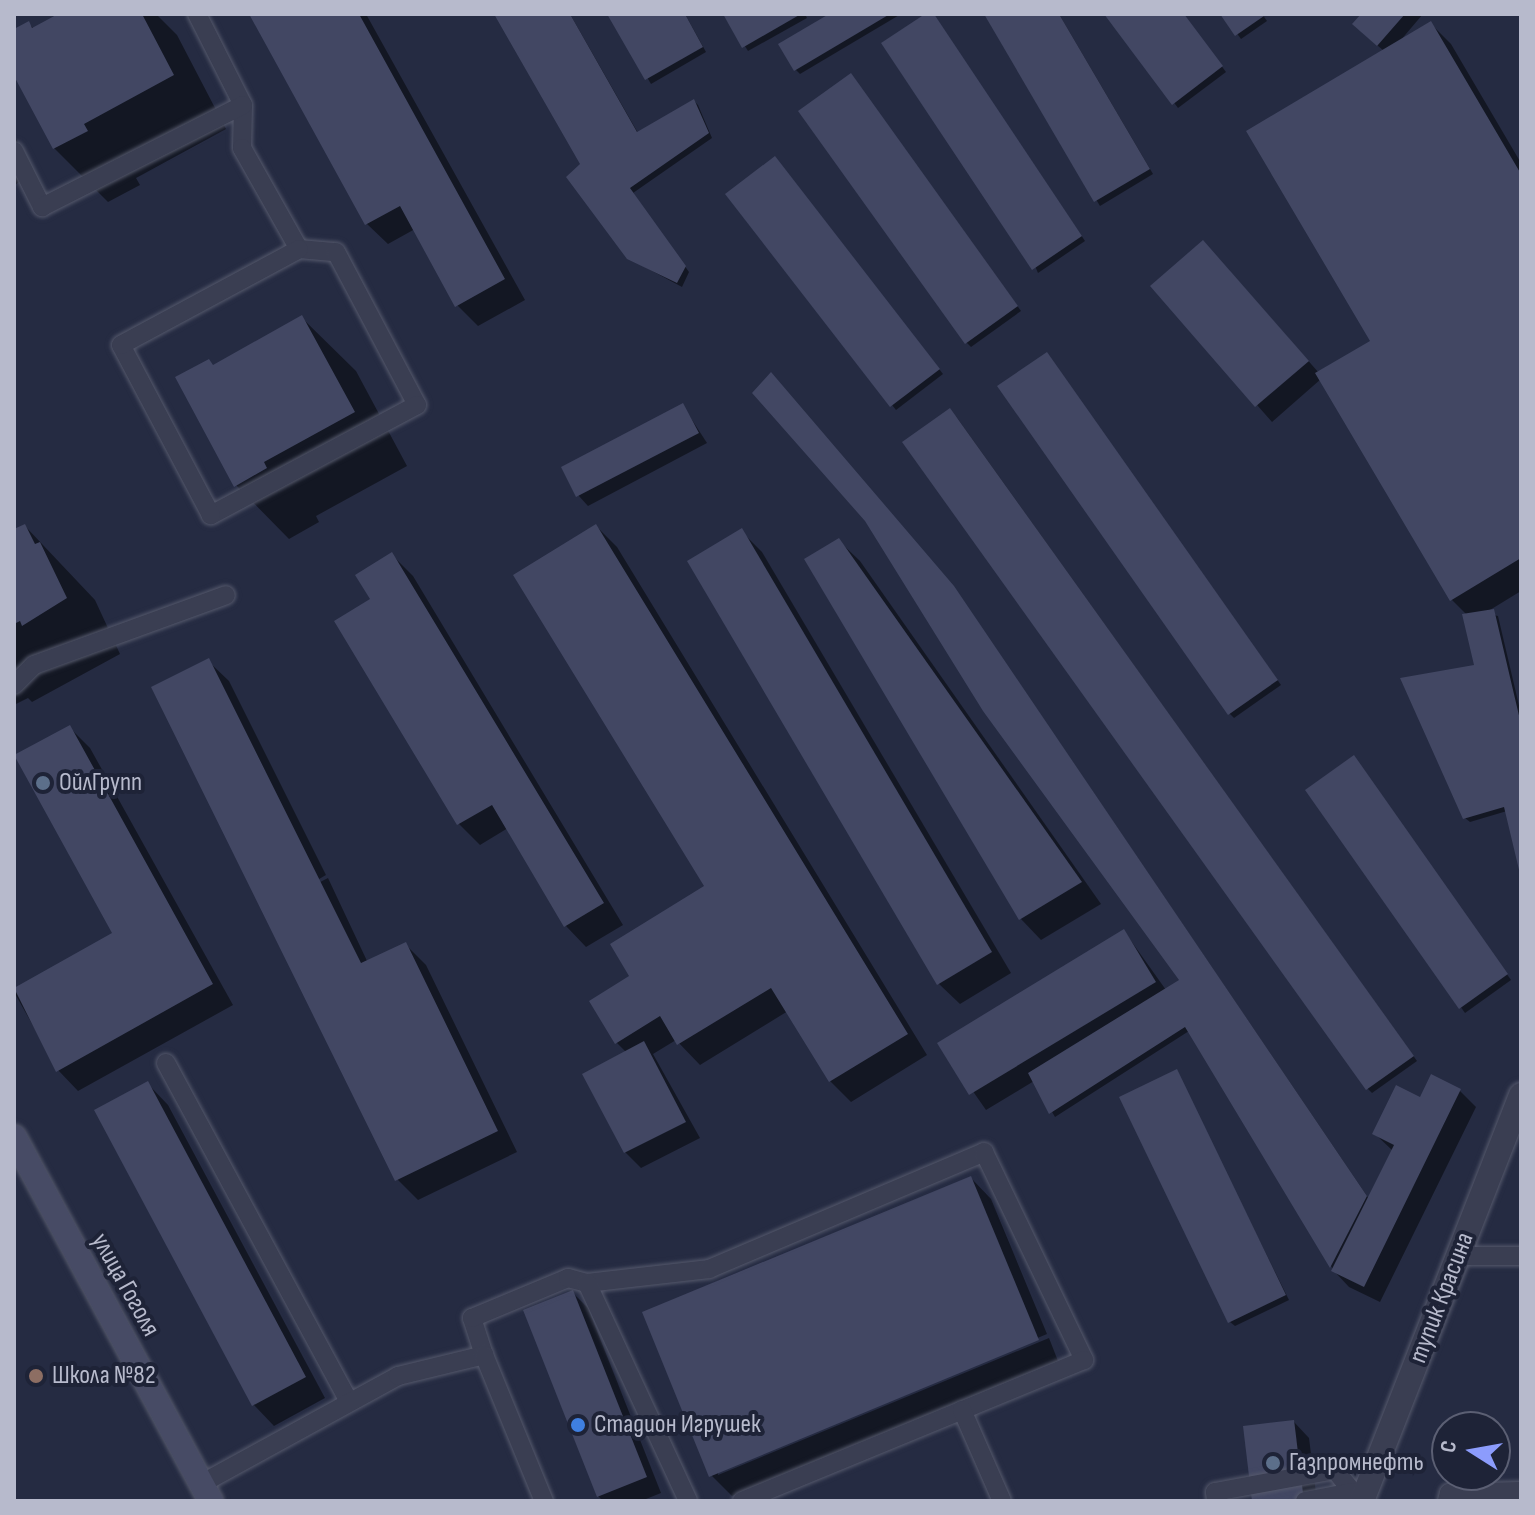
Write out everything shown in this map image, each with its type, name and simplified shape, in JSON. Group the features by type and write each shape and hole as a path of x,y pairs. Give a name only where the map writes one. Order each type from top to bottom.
{"street":[{"name":"тупик Красина","path":"1358,1498 1521,1095"},
{"name":"улица Гоголя","path":"14,1137 206,1492"}],"lane":[{"path":"197,14 243,105 242,148 299,249"},
{"path":"16,160 42,207 243,105"},
{"path":"299,249 336,252 417,405 211,515 121,345 299,249"},
{"path":"14,685 34,665 226,595"},
{"path":"166,1063 349,1402"},
{"path":"544,1501 472,1318 568,1278 587,1283 709,1269 984,1152 1084,1360 742,1501"},
{"path":"1458,1256 1521,1256"},
{"path":"587,1283 688,1501"},
{"path":"206,1492 349,1402 398,1376 484,1355"},
{"path":"962,1410 1002,1501"},
{"path":"1216,1501 1215,1492 1335,1470 1358,1498"},
{"path":"1447,1501 1449,1493 1521,1491"},
{"path":"1305,1501 1358,1498"}],"building":[{"path":"58,14 142,14 174,75 84,124 88,131 53,149 14,76 14,29 29,21 32,28"},
{"path":"249,14 359,14 505,279 455,307 400,206 365,225"},
{"path":"494,14 570,14 637,132 694,99 709,133 630,188 686,266 677,283 627,259 566,177 580,164"},
{"path":"607,14 685,14 703,47 645,80"},
{"path":"723,14 801,14 742,48"},
{"path":"829,14 890,14 794,71 778,44"},
{"path":"925,14 934,14 1082,236 1032,270 881,43"},
{"path":"984,14 1059,14 1150,169 1094,202"},
{"path":"1104,14 1184,14 1223,66 1172,105"},
{"path":"1220,14 1263,14 1264,16 1235,36"},
{"path":"1361,14 1405,14 1377,46 1352,24"},
{"path":"1431,21 1521,174 1521,558 1450,601 1315,373 1370,341 1246,131"},
{"path":"851,73 1018,306 965,344 798,111"},
{"path":"775,156 940,369 890,407 725,194"},
{"path":"1203,240 1309,361 1255,407 1150,286"},
{"path":"302,315 355,412 264,462 267,468 234,487 175,377 209,359 213,365"},
{"path":"1047,352 1278,680 1228,715 997,386"},
{"path":"771,372 954,586 1367,1196 1330,1268 1185,1027 1049,1114 1028,1073 1179,980 983,711 865,521 752,393"},
{"path":"683,403 699,433 576,497 561,467"},
{"path":"950,408 1414,1056 1366,1090 902,442"},
{"path":"25,524 35,544 40,542 67,598 22,626 20,621 14,624 14,529"},
{"path":"596,524 908,1034 829,1082 771,988 677,1045 660,1016 615,1044 589,1001 629,976 610,944 704,886 513,575"},
{"path":"742,528 992,952 937,985 687,561"},
{"path":"839,538 1082,882 1019,920 804,559"},
{"path":"392,552 604,903 564,927 492,805 457,825 334,621 370,599 355,575"},
{"path":"1494,609 1521,724 1520,874 1504,807 1463,819 1400,678 1474,665 1462,614"},
{"path":"209,658 361,963 406,942 498,1131 395,1181 151,687"},
{"path":"70,725 213,984 56,1072 14,988 112,933 14,755"},
{"path":"1354,755 1508,974 1459,1009 1305,790"},
{"path":"1124,929 1156,982 969,1095 937,1043"},
{"path":"644,1041 686,1122 624,1153 582,1074"},
{"path":"1177,1069 1286,1295 1228,1323 1119,1097"},
{"path":"1431,1074 1461,1089 1364,1287 1331,1271 1394,1145 1372,1134 1396,1085 1420,1097"},
{"path":"148,1081 306,1377 252,1406 94,1110"},
{"path":"971,1176 1039,1340 709,1477 642,1312"},
{"path":"573,1290 647,1477 597,1497 523,1310"},
{"name":"Газпромнефть","path":"1294,1420 1304,1501 1252,1501 1243,1426"}],"place":[{"name":"ОйлГрупп","path":"43,783"},
{"name":"Школа №82","path":"36,1376"},
{"name":"Стадион Игрушек","path":"578,1425"},
{"name":"Газпромнефть","path":"1273,1463"}]}
